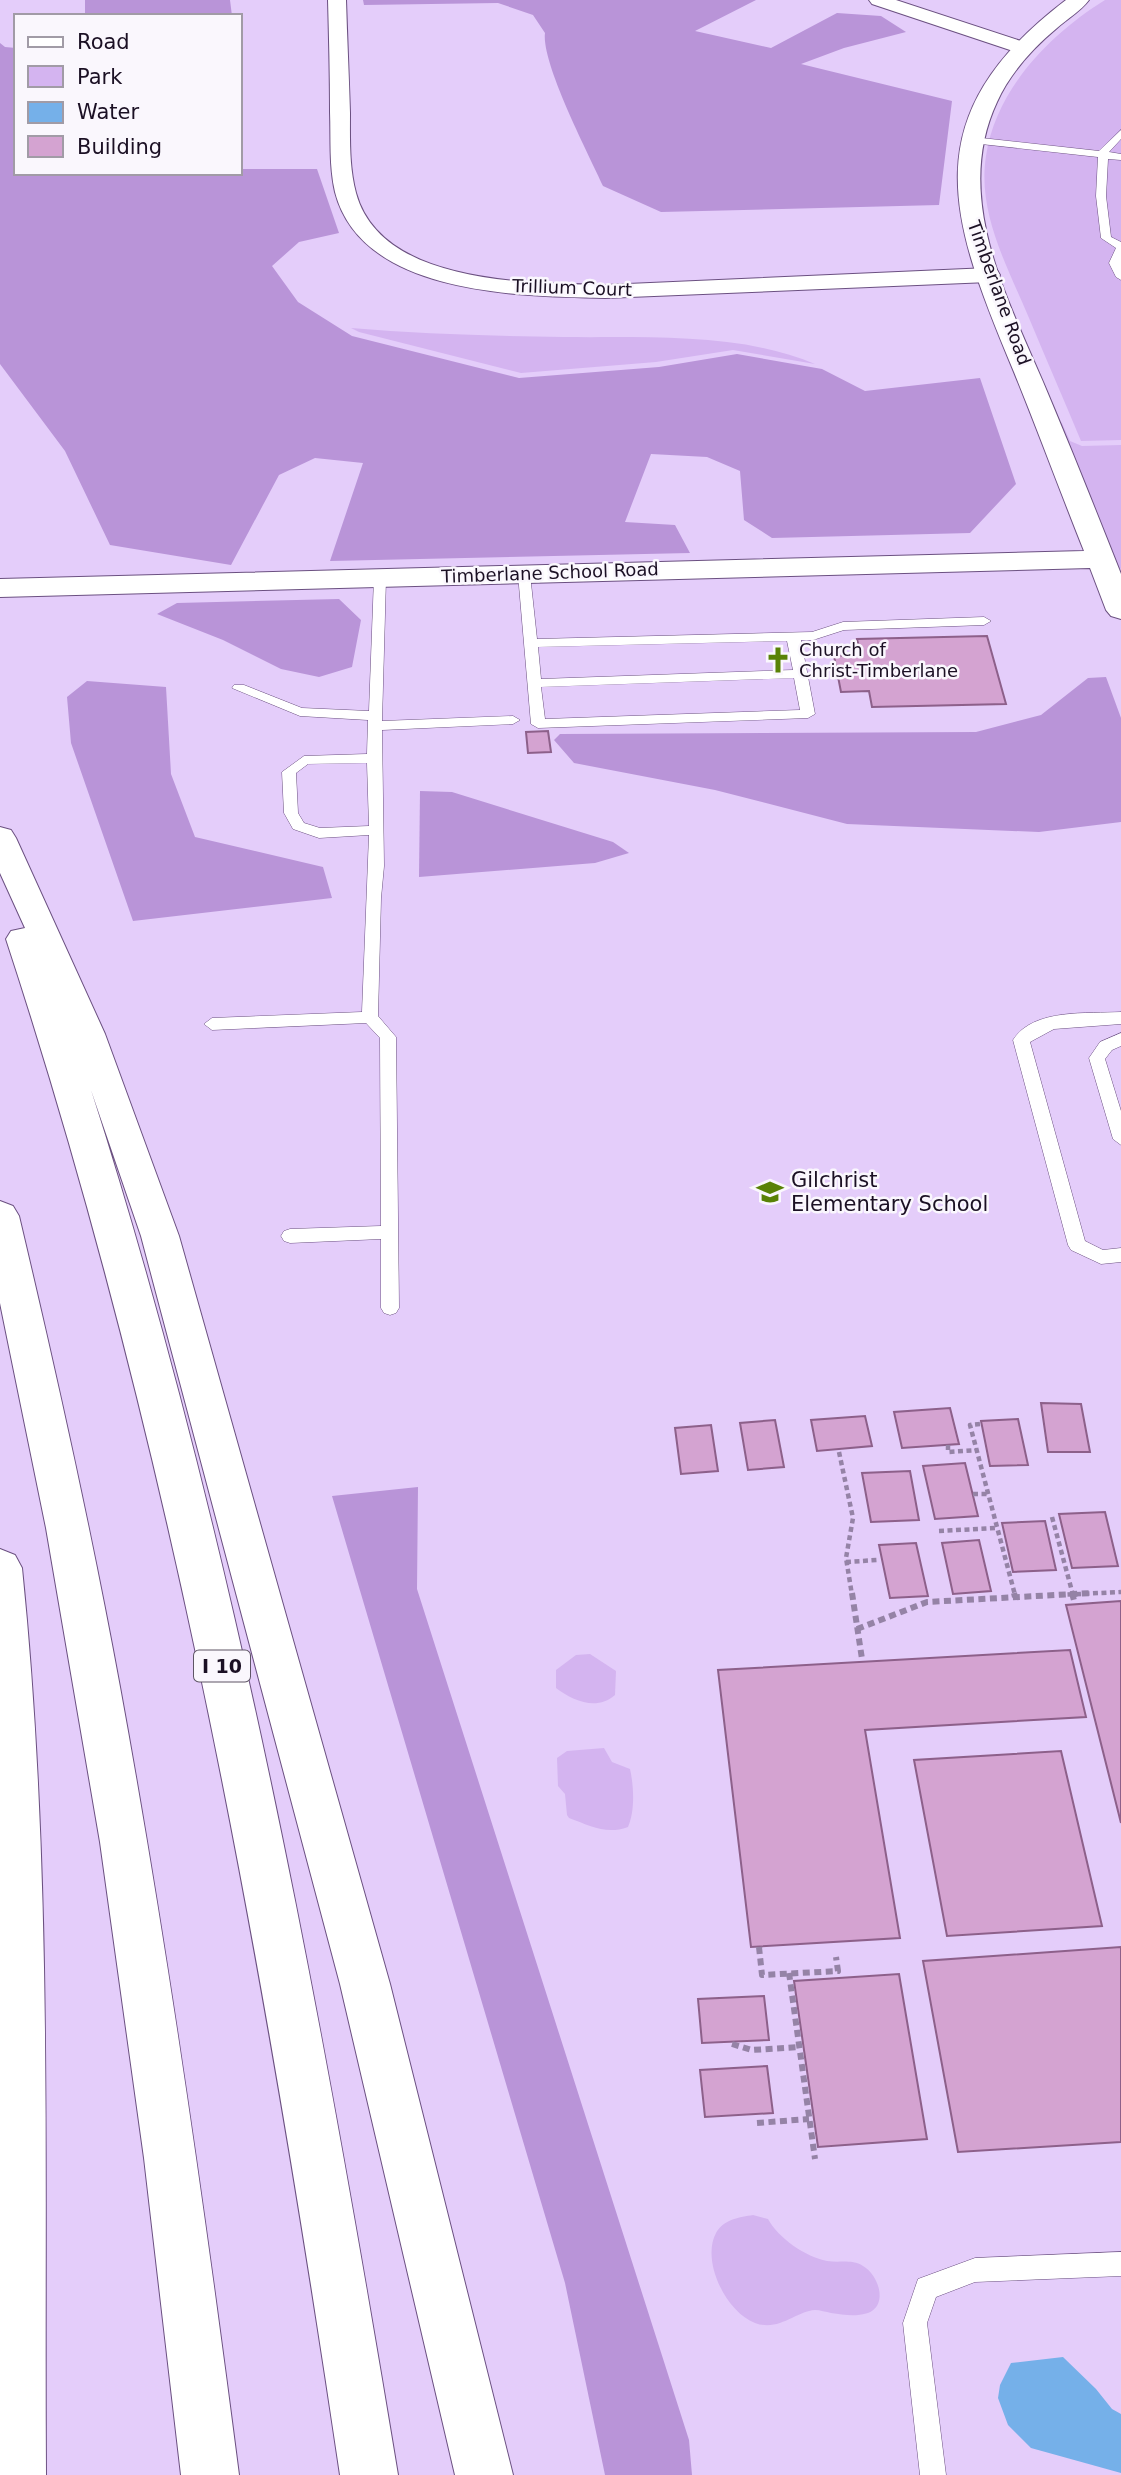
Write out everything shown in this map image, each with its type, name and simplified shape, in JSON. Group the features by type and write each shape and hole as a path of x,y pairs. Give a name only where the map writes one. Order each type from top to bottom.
{"main road":[{"name":"Timberlane Road","path":"1079,0 1051,21 1023,48 995,84 983,106 973,137 967,182 968,204 974,233 989,275 1121,610"},
{"name":"Timberlane School Road","path":"0,588 1101,559"},
{"path":"0,838 78,1009 135,1157 160,1236 365,1984 484,2475"},
{"name":"I 10","path":"0,874 35,973 103,1187 152,1371 203,1581 267,1884 298,2050 369,2475"},
{"path":"0,1216 52,1450 114,1775 155,2043 210,2475"},
{"path":"0,1568 9,1661 18,1848 17,2475"}],"street":[{"name":"Trillium Court","path":"337,0 339,153 343,183 349,206 364,231 371,240 398,258 468,280 554,291 989,275"},
{"path":"878,0 1023,48"}],"lane":[{"path":"1121,133 1106,151 1101,196 1103,229 1107,238 1121,248 1113,263 1121,277"},
{"path":"973,137 1106,151 1121,149"},
{"path":"1106,151 1121,157"},
{"path":"524,574 538,724 808,714 793,636"},
{"path":"380,578 370,1017 388,1037 390,1308"},
{"path":"531,643 813,636 843,626 984,621"},
{"path":"534,683 801,674"},
{"path":"239,688 300,712 375,721 513,720"},
{"path":"374,758 304,760 289,772 291,813 298,826 319,833 376,830"},
{"path":"212,1024 370,1017"},
{"path":"1121,1018 1043,1025 1030,1030 1021,1040 1077,1245 1101,1257 1121,1255"},
{"path":"1121,1039 1106,1046 1097,1058 1121,1139"},
{"path":"289,1236 390,1232"},
{"path":"933,2475 915,2323 927,2288 975,2270 1121,2264"}],"path":[{"path":"980,1424 970,1425 1015,1597"},
{"path":"948,1445 948,1452 976,1450"},
{"path":"839,1452 853,1518 846,1562 862,1659"},
{"path":"973,1494 988,1494"},
{"path":"1052,1517 1075,1604"},
{"path":"939,1531 997,1528"},
{"path":"846,1562 877,1560"},
{"path":"858,1629 927,1602 1121,1591"},
{"path":"759,1947 762,1975 838,1971 836,1957"},
{"path":"789,1973 815,2159"},
{"path":"732,2044 752,2050 799,2047"},
{"path":"757,2123 809,2119"}],"green space":[{"path":"1105,0 1121,0 1121,440 1081,441 996,240 984,177 992,131 1014,86 1046,47 1065,29"},
{"path":"351,328 483,335 691,339 756,346 815,364 733,350 656,362 521,373"},
{"path":"1059,422 1070,441 1082,446 1121,445 1121,569 1118,568"},
{"path":"590,1654 616,1671 615,1695 608,1700 585,1702 556,1688 556,1670 576,1655"},
{"path":"604,1748 612,1762 630,1769 632,1814 628,1827 620,1829 599,1828 569,1818 565,1794 558,1786 557,1758 567,1751"},
{"path":"753,2215 768,2219 793,2246 810,2255 827,2261 863,2266 877,2282 880,2297 874,2309 868,2313 854,2315 808,2311 772,2325 755,2323 744,2317 726,2297 719,2284 714,2271 712,2244 723,2225"}],"shaded area":[{"path":"85,0 230,0 232,14 85,14"},
{"path":"363,0 756,0 695,31 771,48 837,13 881,16 906,32 844,48 801,64 952,101 939,205 661,212 603,186 577,132 550,65 545,33 533,15 498,3 364,5"},
{"path":"0,43 5,47 14,48 14,175 242,175 242,169 317,169 339,233 299,242 272,266 298,302 352,336 519,378 659,367 737,354 822,369 865,391 980,378 1016,484 970,533 772,538 744,520 740,471 707,457 651,454 625,522 675,525 690,553 330,561 363,463 315,458 279,475 231,565 110,545 65,451 0,364"},
{"path":"339,599 361,620 352,667 319,677 281,669 223,640 157,614 177,603"},
{"path":"1106,677 1121,718 1121,822 1039,832 847,824 715,790 574,763 554,740 560,734 976,732 1041,715 1088,678"},
{"path":"87,681 166,687 171,774 195,837 323,867 332,898 133,921 71,743 67,697"},
{"path":"420,791 452,792 613,842 629,853 595,863 419,877"},
{"path":"418,1487 417,1589 689,2440 692,2475 605,2475 565,2283 332,1496"}],"water":[{"path":"1063,2357 1112,2409 1121,2414 1121,2473 1031,2448 1008,2425 998,2398 1000,2385 1011,2363"}],"building":[{"path":"987,636 1006,704 872,707 869,691 841,692 834,656 861,655 857,639"},
{"path":"548,731 551,752 528,753 526,732"},
{"path":"1041,1403 1081,1404 1090,1452 1048,1452"},
{"path":"950,1408 959,1444 902,1448 894,1412"},
{"path":"865,1416 872,1446 817,1451 811,1420"},
{"path":"1018,1419 1028,1465 990,1466 981,1421"},
{"path":"775,1420 784,1467 748,1470 740,1423"},
{"path":"711,1425 718,1471 681,1474 675,1428"},
{"path":"965,1463 978,1516 935,1519 923,1466"},
{"path":"910,1471 919,1520 871,1522 862,1473"},
{"path":"1105,1512 1118,1566 1072,1568 1059,1514"},
{"path":"1045,1521 1056,1570 1013,1572 1002,1523"},
{"path":"979,1540 991,1591 953,1594 942,1543"},
{"path":"916,1543 928,1596 890,1598 879,1545"},
{"path":"1121,1601 1121,1823 1066,1605"},
{"path":"1070,1650 1086,1717 865,1730 900,1938 751,1947 718,1670"},
{"path":"1061,1751 1102,1926 947,1936 914,1760"},
{"path":"1121,1947 1121,2142 958,2152 923,1961"},
{"path":"899,1974 927,2139 818,2147 794,1981"},
{"path":"764,1996 769,2040 702,2043 698,1999"},
{"path":"767,2066 773,2113 705,2117 700,2070"}],"place":[{"name":"Church of Christ-Timberlane","path":"778,660"},
{"name":"Gilchrist Elementary School","path":"770,1192"}]}
